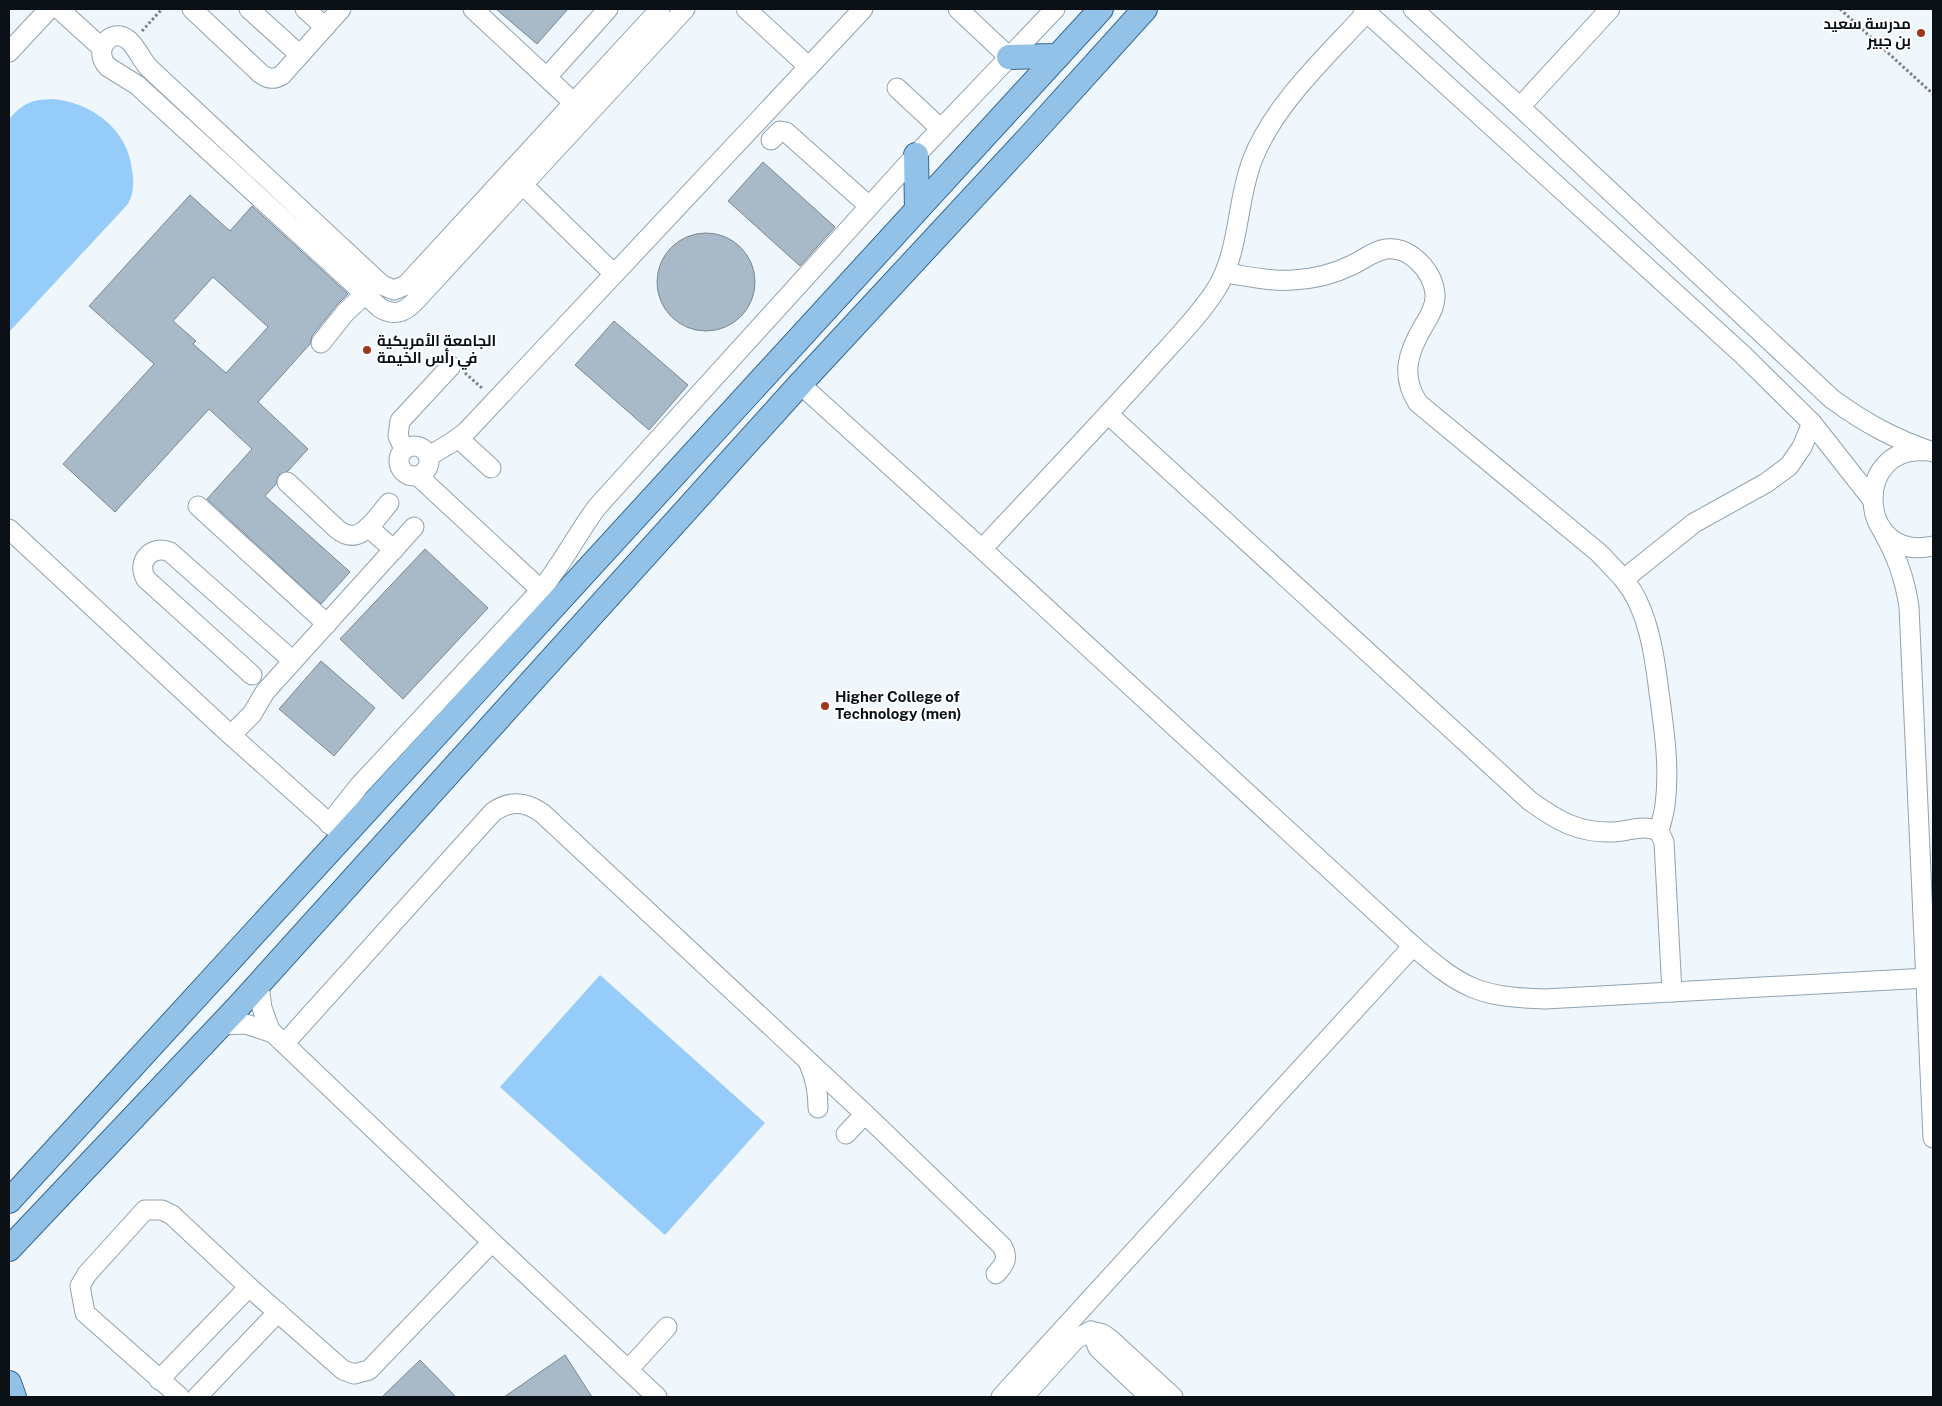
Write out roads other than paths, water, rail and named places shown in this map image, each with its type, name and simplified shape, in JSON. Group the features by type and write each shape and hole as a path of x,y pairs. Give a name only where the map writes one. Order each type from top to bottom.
{"main road":[{"path":"9,1201 336,829 917,209 1101,9"},
{"path":"9,1266 12,1245 259,985 800,384 1145,9"},
{"path":"1009,57 1058,56"},
{"path":"916,155 917,209"},
{"path":"9,1384 14,1397"}],"street":[{"path":"9,34 32,9"},
{"path":"9,52 49,9"},
{"path":"59,9 102,48"},
{"path":"192,9 265,77 277,78 282,75 341,9"},
{"path":"250,9 300,55"},
{"path":"305,9 325,27"},
{"path":"473,9 574,103"},
{"path":"547,78 608,9"},
{"path":"380,308 383,298 394,290 406,285 660,9"},
{"path":"403,312 404,298 394,290 382,285 149,68 132,43 123,37 108,39 102,48 102,59 108,67 137,85 380,308 391,313 403,312 420,297 685,9"},
{"path":"746,9 809,67"},
{"path":"429,456 421,447 409,446 404,449 398,459 401,471 412,476 418,476 427,468 429,456 458,438 496,400 863,9"},
{"path":"958,9 1009,57"},
{"path":"9,529 227,732 336,829 359,786 541,590 597,507 869,206 1055,9"},
{"path":"1413,9 1832,398 1876,428 1902,442 1933,452"},
{"path":"1520,107 1610,9"},
{"path":"982,549 1108,414 1206,304 1225,273 1232,252 1242,195 1258,146 1292,95 1365,11 1743,355 1812,423 1871,498"},
{"path":"898,88 941,129"},
{"path":"771,140 780,131 786,132 869,206"},
{"path":"523,185 614,274"},
{"path":"1225,273 1278,280 1294,280 1332,274 1387,249 1401,251 1412,256 1430,277 1435,293 1434,305 1418,335 1409,357 1407,369 1408,381 1418,403 1599,553 1624,579 1636,599 1646,624 1653,651 1667,756 1665,805 1659,831 1664,842 1672,992"},
{"path":"321,343 345,313 365,294"},
{"path":"404,449 398,436 400,422 450,366"},
{"path":"800,384 1413,946 1453,978 1477,991 1502,997 1545,999 1927,978"},
{"path":"1108,414 1530,801 1555,820 1582,830 1613,832 1647,827 1659,831"},
{"path":"1624,579 1694,523 1766,483 1789,466 1802,447 1812,423"},
{"path":"458,438 491,468"},
{"path":"1933,452 1916,451 1899,455 1885,466 1875,480 1871,498 1874,516 1898,560 1906,591 1926,814 1927,978 1933,1138"},
{"path":"418,476 541,590"},
{"path":"288,482 337,529 346,535 356,536 368,527 390,503"},
{"path":"198,506 327,624"},
{"path":"368,527 394,550"},
{"path":"227,732 250,700 265,692 414,528"},
{"path":"1883,532 1893,540 1906,546 1919,548 1933,546"},
{"path":"252,675 146,580 142,569 143,563 149,554 159,550 170,552 293,660"},
{"path":"285,1042 493,812 502,806 518,803 533,807 542,813 865,1114 1002,1246 1006,1258 1005,1264 996,1274"},
{"path":"1001,1397 1413,946"},
{"path":"259,985 262,1008 270,1030"},
{"path":"221,1025 246,1024 270,1030 285,1042 492,1242 657,1397"},
{"path":"807,1060 814,1075 818,1091 818,1108"},
{"path":"846,1134 865,1114"},
{"path":"180,1397 85,1313 80,1286 87,1274 145,1210 162,1210 172,1215 342,1370 354,1374 368,1370 492,1242"},
{"path":"159,1380 249,1287"},
{"path":"197,1397 278,1312"},
{"path":"628,1370 667,1328"},
{"path":"1091,1331 1098,1348 1150,1397"},
{"path":"1024,1397 1076,1339 1091,1331 1103,1334 1173,1397"}],"place":[{"name":"مدرسة سعيد بن جبير","path":"1921,33"},
{"name":"الجامعة الأمريكية في رأس الخيمة","path":"367,350"},
{"name":"Higher College of Technology (men)","path":"825,706"}]}
